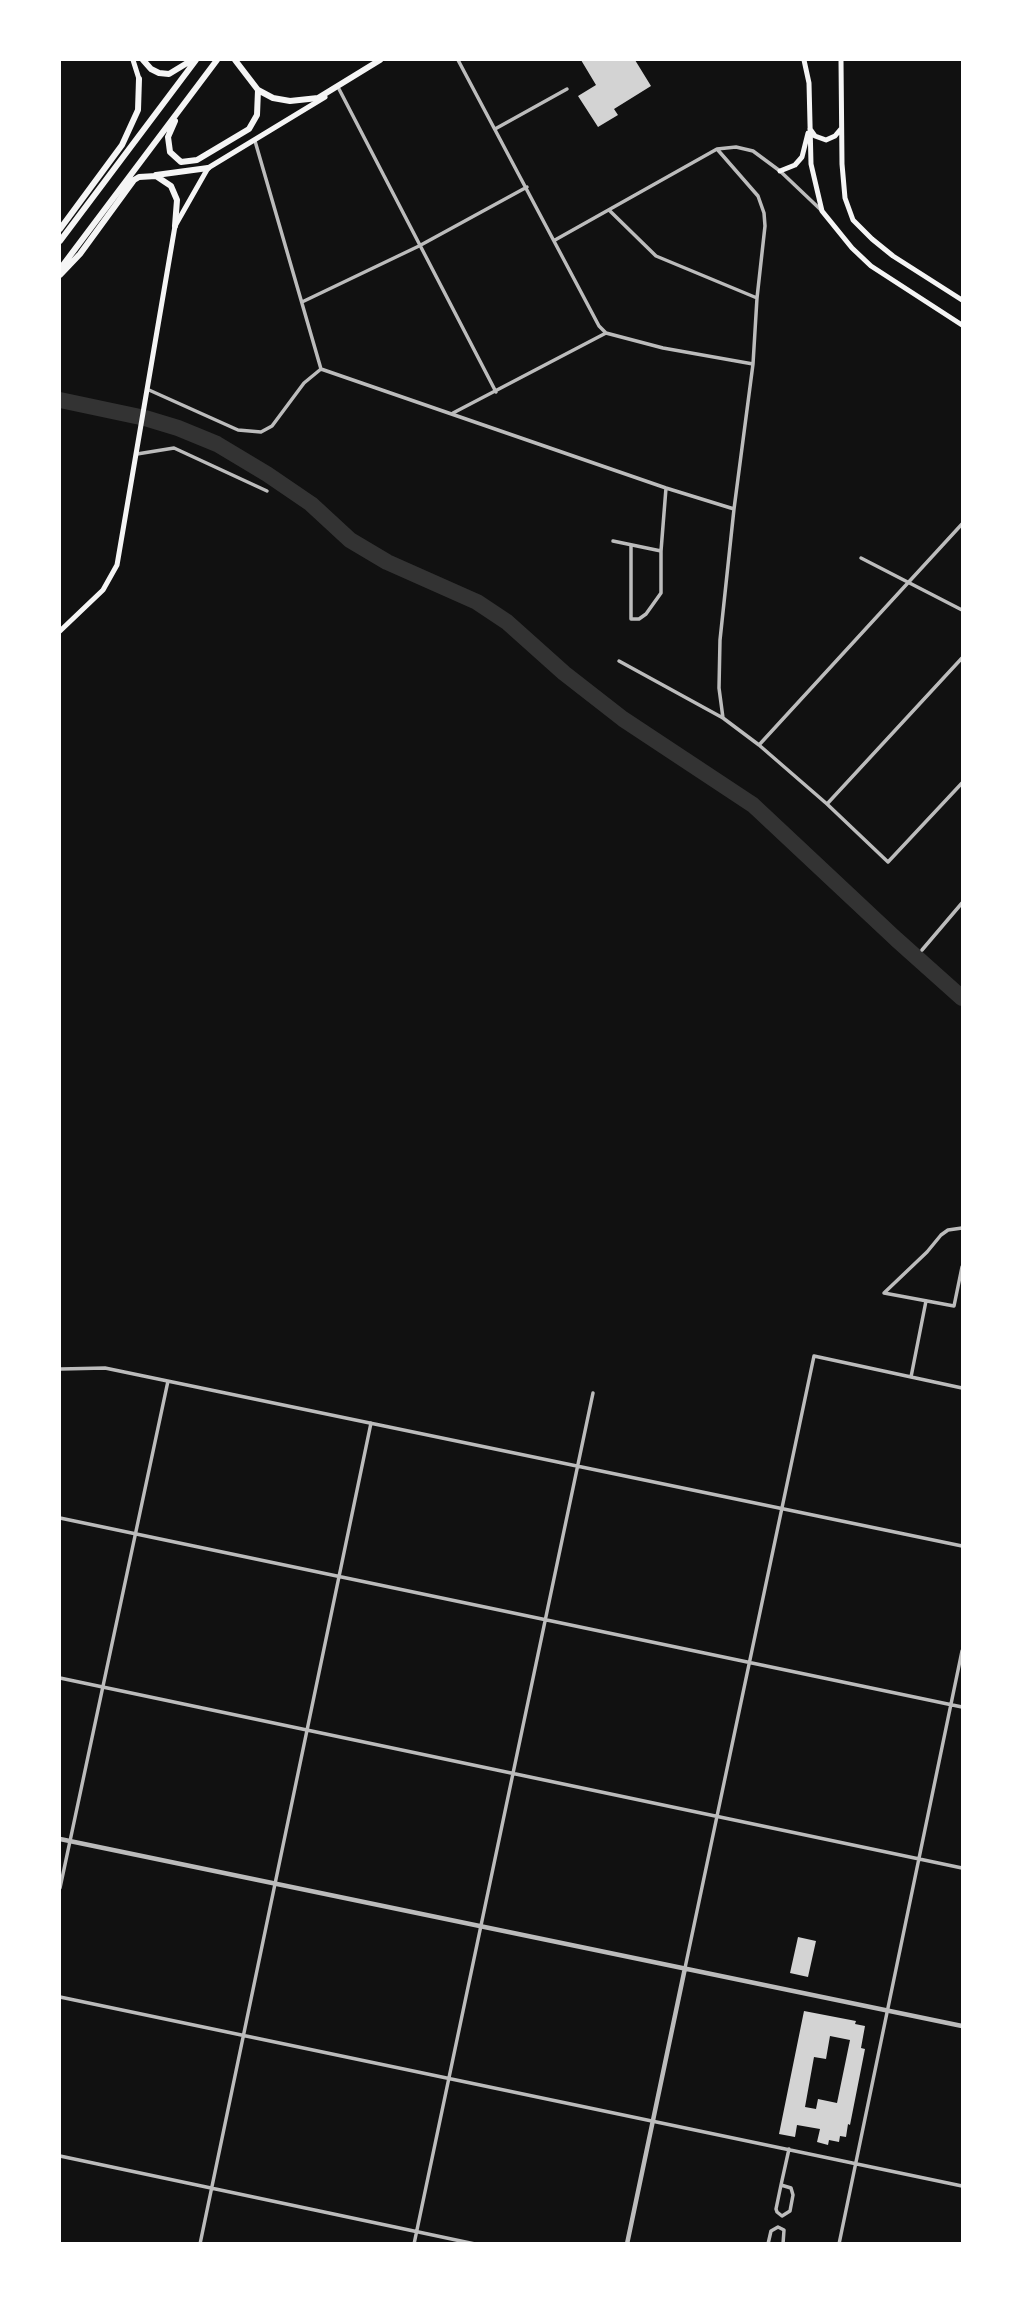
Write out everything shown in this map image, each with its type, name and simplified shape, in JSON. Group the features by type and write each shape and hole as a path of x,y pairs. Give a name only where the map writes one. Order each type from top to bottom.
{"highway":[{"path":"143,60 150,69 169,74 194,60"},
{"path":"60,241 194,60"},
{"path":"60,269 217,60"},
{"path":"235,60 258,90 281,99 308,100 318,98 380,60"},
{"path":"60,229 122,145 138,110 139,79"},
{"path":"184,104 171,128 167,145 175,158 189,163 249,129 257,115 258,90"},
{"path":"60,275 80,254 134,180 208,168"},
{"path":"151,176 162,178 174,190 177,200 176,226"}],"main road":[{"path":"133,60 139,79"},
{"path":"60,631 93,602 114,572 149,390 176,226 208,168 339,89 363,70 386,60"},
{"path":"804,60 808,83 811,164 822,211 852,248 871,266 962,325"},
{"path":"841,60 845,198 853,220 893,256 962,300"},
{"path":"809,127 815,136 826,140 835,136 841,127"},
{"path":"780,171 795,165 802,157 809,127"}],"street":[{"path":"458,60 599,326 606,333 663,348 753,364"},
{"path":"339,89 496,392"},
{"path":"495,129 567,89"},
{"path":"255,140 321,369"},
{"path":"555,240 717,149 736,147 752,151 780,171 822,211"},
{"path":"717,149 752,188 762,204 765,226 753,364 719,653 719,688 723,718"},
{"path":"302,302 419,246 527,187"},
{"path":"610,211 656,256 757,298"},
{"path":"452,414 606,333"},
{"path":"149,390 243,431 261,432 272,426 304,383 321,369"},
{"path":"321,369 734,509"},
{"path":"137,454 174,449 267,491"},
{"path":"631,546 631,619 639,619 646,614 661,593 666,488"},
{"path":"759,745 962,524"},
{"path":"613,541 661,551"},
{"path":"861,558 962,610"},
{"path":"827,804 962,657"},
{"path":"620,661 723,718 759,745 827,804 888,862 962,783"},
{"path":"922,950 962,903"},
{"path":"962,1228 957,1227 941,1235 884,1293 954,1307 962,1267"},
{"path":"912,1377 926,1301"},
{"path":"627,2244 814,1356 962,1388"},
{"path":"61,1369 106,1368 962,1546"},
{"path":"60,1888 168,1381"},
{"path":"414,2244 593,1393"},
{"path":"200,2244 371,1423"},
{"path":"60,1518 962,1707"},
{"path":"839,2244 962,1651"},
{"path":"60,1678 962,1868"},
{"path":"60,1839 962,2026"},
{"path":"60,1997 962,2186"},
{"path":"781,2185 791,2188 793,2195 790,2211 782,2216 776,2208 781,2185 789,2149"},
{"path":"60,2156 475,2244"},
{"path":"768,2244 771,2231 778,2227 784,2230 783,2244"}],"building":[{"path":"581,60 635,60 651,86 614,109 618,115 598,127 578,96 596,85"},
{"path":"798,1937 816,1941 808,1977 790,1973"},
{"path":"804,2011 856,2021 855,2024 865,2026 861,2048 865,2049 846,2137 840,2136 839,2142 829,2140 828,2145 817,2142 820,2129 797,2125 795,2137 779,2134","holes":["830,2036 850,2040 837,2103 818,2099 816,2109 805,2107 814,2057 826,2059"]}],"waterway":[{"path":"60,400 145,418 217,444 311,504 350,540 387,562 477,602 507,622 564,673 623,719 753,805 962,998"}]}
